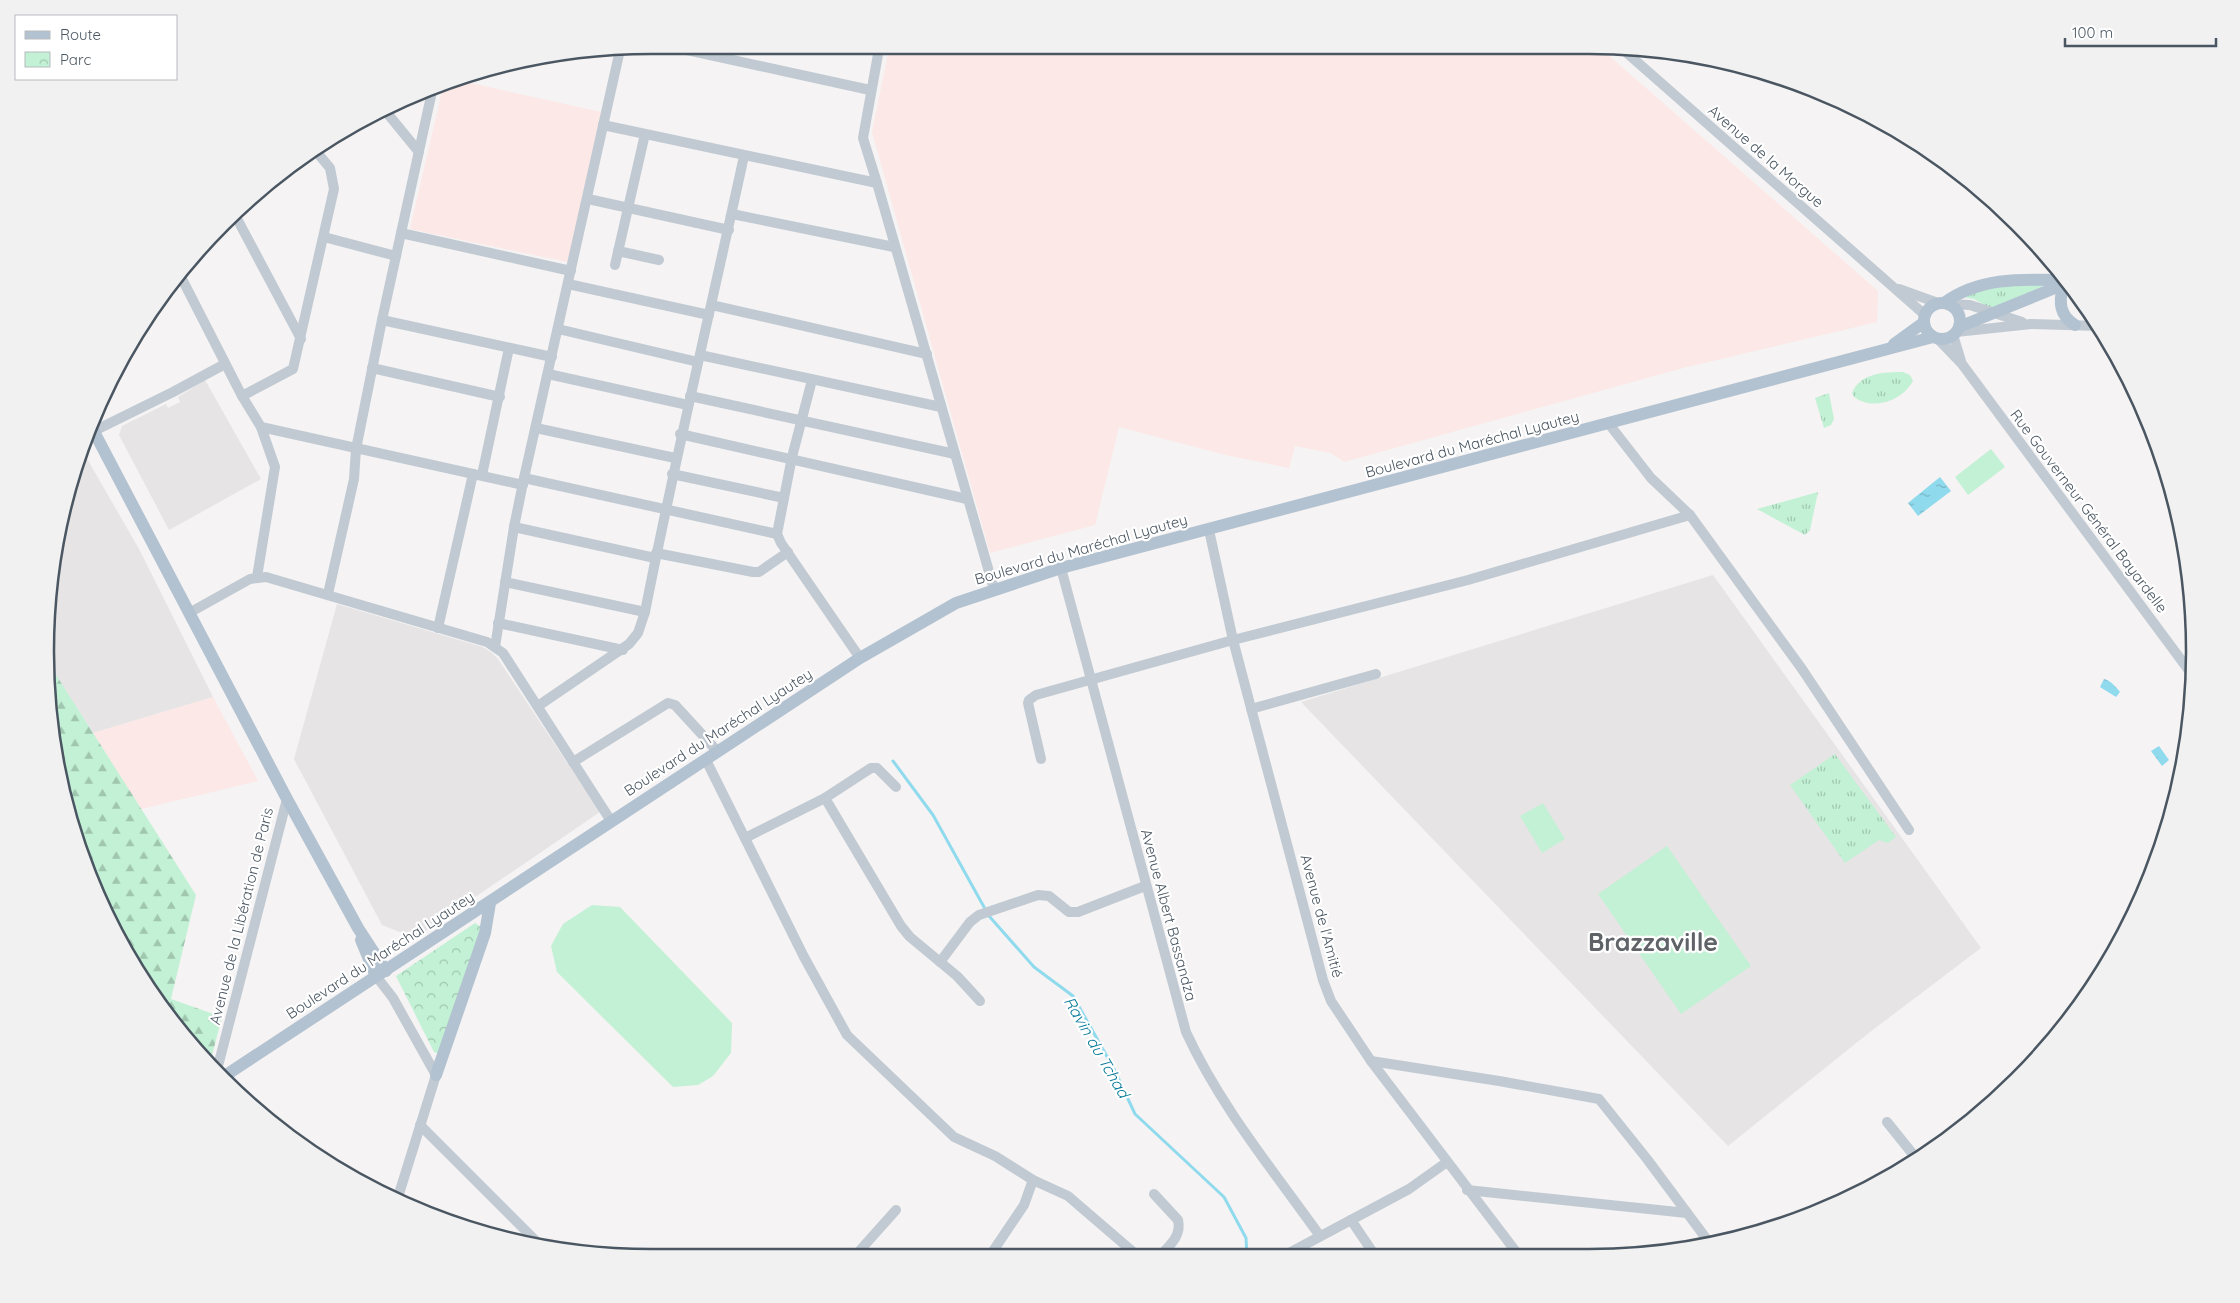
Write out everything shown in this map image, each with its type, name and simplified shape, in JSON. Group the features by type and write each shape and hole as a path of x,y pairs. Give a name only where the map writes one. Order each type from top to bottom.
{"main road":[{"path":"2059,283 2010,281 1979,284 1957,293 1944,304 1930,308 1924,319 1926,330 1936,338 2061,285"},
{"path":"2064,289 2060,304 2062,313 2066,320 2075,325"},
{"path":"1944,304 1958,312 1956,331"},
{"name":"Boulevard du Maréchal Lyautey","path":"1886,350 1924,319"},
{"name":"Boulevard du Maréchal Lyautey","path":"228,1073 860,658 937,612 994,589 1061,568 1936,338"},
{"path":"95,433 287,799 381,973"},
{"path":"436,1075 485,933 490,903"},
{"path":"358,928 375,952 381,973"},
{"path":"375,952 403,958"}],"street":[{"path":"705,54 870,90"},
{"path":"878,54 863,138 994,589"},
{"path":"495,647 504,582 523,482 619,55"},
{"name":"Avenue de la Morgue","path":"1632,55 1777,187 1894,287 1924,319"},
{"path":"328,594 354,479 356,449 372,368 431,96"},
{"path":"388,114 418,152"},
{"path":"603,125 877,184"},
{"path":"615,265 645,134"},
{"path":"242,396 290,372 301,339 334,188 330,168 319,154"},
{"path":"538,706 623,650 638,633 645,612 680,434 711,310 744,156"},
{"path":"588,199 729,230"},
{"path":"732,214 894,247"},
{"path":"238,220 301,339"},
{"path":"401,233 571,271"},
{"path":"324,237 396,256"},
{"path":"618,251 659,260"},
{"path":"183,281 242,396 261,427 275,467 257,577"},
{"path":"568,284 711,310 927,354"},
{"name":"Avenue de la Morgue","path":"1894,287 1944,304 1970,305 1993,314 2031,324"},
{"path":"382,320 552,357"},
{"path":"1956,331 2031,324 2090,326"},
{"path":"558,329 941,407"},
{"name":"Rue Gouverneur Général Bayardelle","path":"1956,331 1962,364"},
{"name":"Rue Gouverneur Général Bayardelle","path":"1936,338 1962,364 2186,666"},
{"path":"438,628 500,397 509,348"},
{"path":"97,427 173,392 225,364"},
{"path":"372,368 500,397"},
{"path":"548,374 801,420 955,454"},
{"path":"812,380 792,458 777,534 778,539 860,658"},
{"path":"1609,424 1652,478 1690,515 1802,669 1909,830"},
{"path":"261,427 478,475 666,509 777,534"},
{"path":"536,428 675,458"},
{"path":"680,434 967,499"},
{"path":"672,474 784,498"},
{"path":"1041,759 1028,707 1029,700 1036,695 1233,640 1468,580 1690,515"},
{"path":"514,527 656,556 753,572 759,572 788,552"},
{"name":"Avenue de l'Amitié","path":"1208,530 1251,710 1323,980 1331,1001 1371,1061 1514,1249"},
{"name":"Avenue Albert Bassandza","path":"1061,568 1180,1014 1197,1056 1227,1105 1320,1236"},
{"path":"189,613 257,577 328,594 486,642 503,653 611,821"},
{"path":"504,582 645,612"},
{"path":"498,623 623,650"},
{"path":"1251,710 1376,674"},
{"path":"573,762 668,703 675,705 718,752"},
{"path":"706,760 804,957 846,1035 954,1137 995,1156 1033,1180 1068,1196 1130,1249"},
{"path":"745,838 825,798 871,768 877,768 896,787"},
{"path":"825,798 901,926 910,937 957,976 980,1001"},
{"name":"Avenue de la Libération de Paris","path":"219,1063 287,799"},
{"path":"940,962 970,922 979,915 1044,895 1049,896 1069,912 1078,912 1146,886"},
{"path":"381,973 436,1075 399,1193"},
{"path":"1371,1061 1499,1080 1599,1099 1648,1159 1706,1238"},
{"path":"1887,1122 1913,1154"},
{"path":"420,1125 532,1237"},
{"path":"1296,1249 1409,1189 1447,1162"},
{"path":"994,1249 1024,1204 1033,1180"},
{"path":"1468,1190 1687,1213"},
{"path":"1154,1194 1178,1220 1178,1235 1166,1249"},
{"path":"861,1249 896,1210"},
{"path":"1350,1220 1370,1249"}],"shaded area":[{"path":"888,54 1608,54 1878,291 1877,322 1683,368 1344,462 1331,453 1295,446 1289,468 1226,455 1119,427 1095,525 990,553 872,132"},
{"path":"468,82 601,112 568,262 410,229 442,92"},
{"path":"205,380 261,479 169,530 119,435 122,426 166,404 168,408 180,402 178,397"},
{"path":"86,457 139,549 213,697 93,733 55,673 55,612 59,573 65,535"},
{"path":"1713,575 1981,948 1870,1032 1728,1146 1301,702"},
{"path":"337,604 483,647 492,653 498,659 600,812 415,938 382,925 294,759"},
{"path":"213,697 258,781 141,809 93,733"}],"green space":[{"path":"2050,283 1991,309 1974,299 1962,297 1976,288"},
{"path":"1903,372 1910,375 1913,381 1895,399 1886,402 1870,403 1854,397 1852,393 1861,381 1873,375"},
{"path":"1829,393 1834,419 1831,425 1824,428 1815,398"},
{"path":"1991,449 2005,467 1968,495 1955,477"},
{"path":"1818,492 1810,530 1805,535 1757,509"},
{"path":"55,672 196,895 171,999 222,1017 212,1056 154,984 115,916 85,844 74,806 59,730"},
{"path":"1835,754 1896,837 1888,843 1879,840 1845,863 1790,785"},
{"path":"1543,803 1565,839 1542,853 1520,816"},
{"path":"1667,846 1751,966 1681,1014 1598,894"},
{"path":"592,905 620,907 732,1023 731,1053 713,1076 698,1085 673,1087 557,972 551,946 563,924"},
{"path":"475,923 481,927 440,1054 434,1052 396,976"}],"water":[{"path":"1940,477 1951,491 1918,516 1908,503"},
{"path":"2104,679 2111,682 2120,692 2116,697 2100,687"},
{"path":"2159,746 2169,760 2162,766 2151,751"}],"waterway":[{"name":"Ravin du Tchad","path":"893,761 933,815 989,916 1034,967 1073,996 1114,1069 1135,1114 1224,1197 1246,1238 1247,1249"}],"district":[{"name":"Brazzaville","path":"1653,941"}]}
